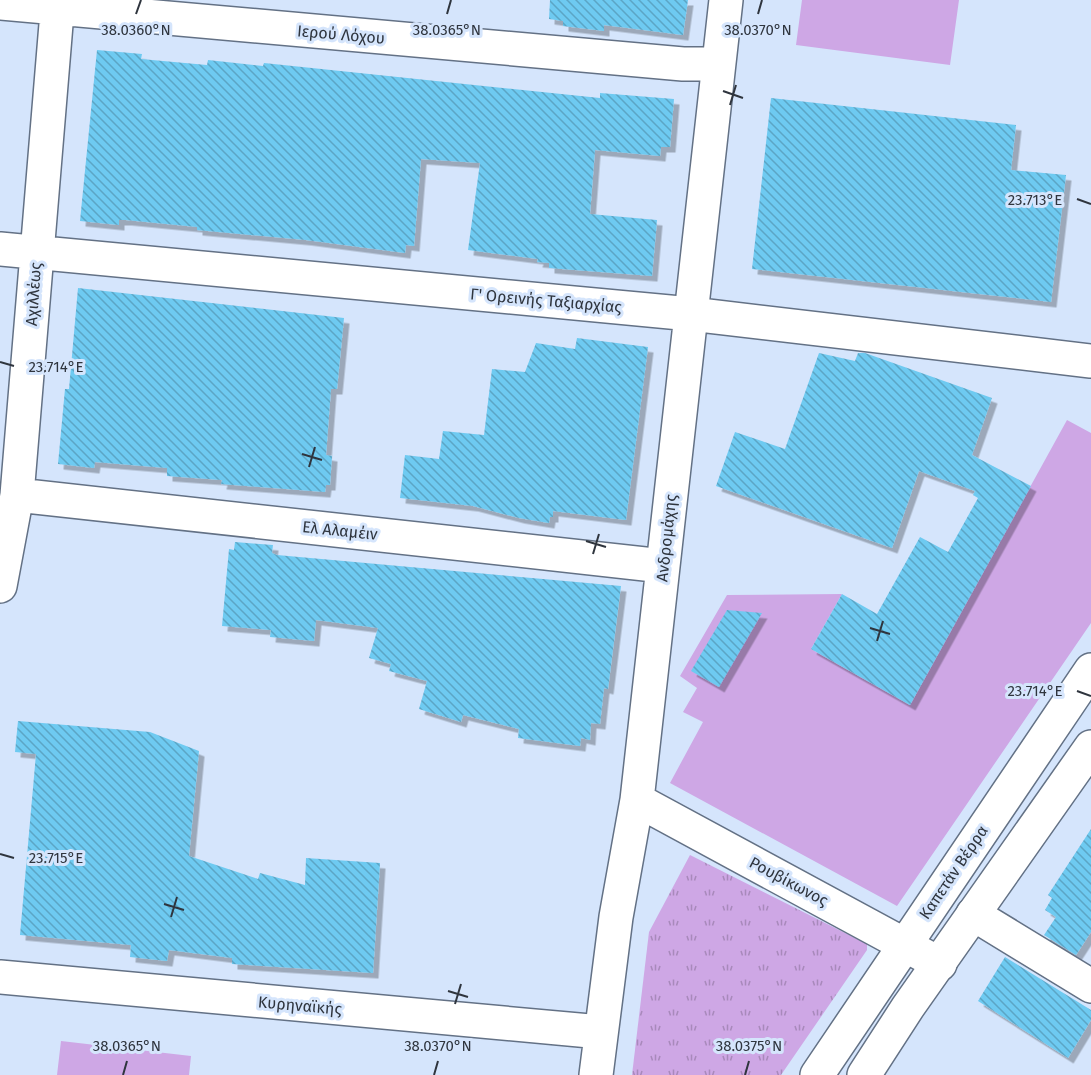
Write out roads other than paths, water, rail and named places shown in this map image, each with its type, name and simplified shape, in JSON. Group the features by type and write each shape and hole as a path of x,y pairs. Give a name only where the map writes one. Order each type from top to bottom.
{"street":[{"name":"Ανδρομάχης","path":"596,1075 616,917 637,800 726,0"},
{"name":"Ιερού Λόχου","path":"0,3 58,4 683,64 718,64"},
{"name":"Αχιλλέως","path":"0,586 17,495 58,4"},
{"name":"Γ' Ορεινής Ταξιαρχίας","path":"0,249 691,314 1091,361"},
{"name":"Ελ Αλαμέιν","path":"17,495 663,566"},
{"name":"Καπετάν Βέρρα","path":"822,1067 1091,670"},
{"path":"864,1075 908,1007 1091,747"},
{"name":"Ρουβίκωνος","path":"637,800 940,964"},
{"path":"973,914 1091,986"},
{"name":"Κυρηναϊκής","path":"0,977 601,1032"}]}
